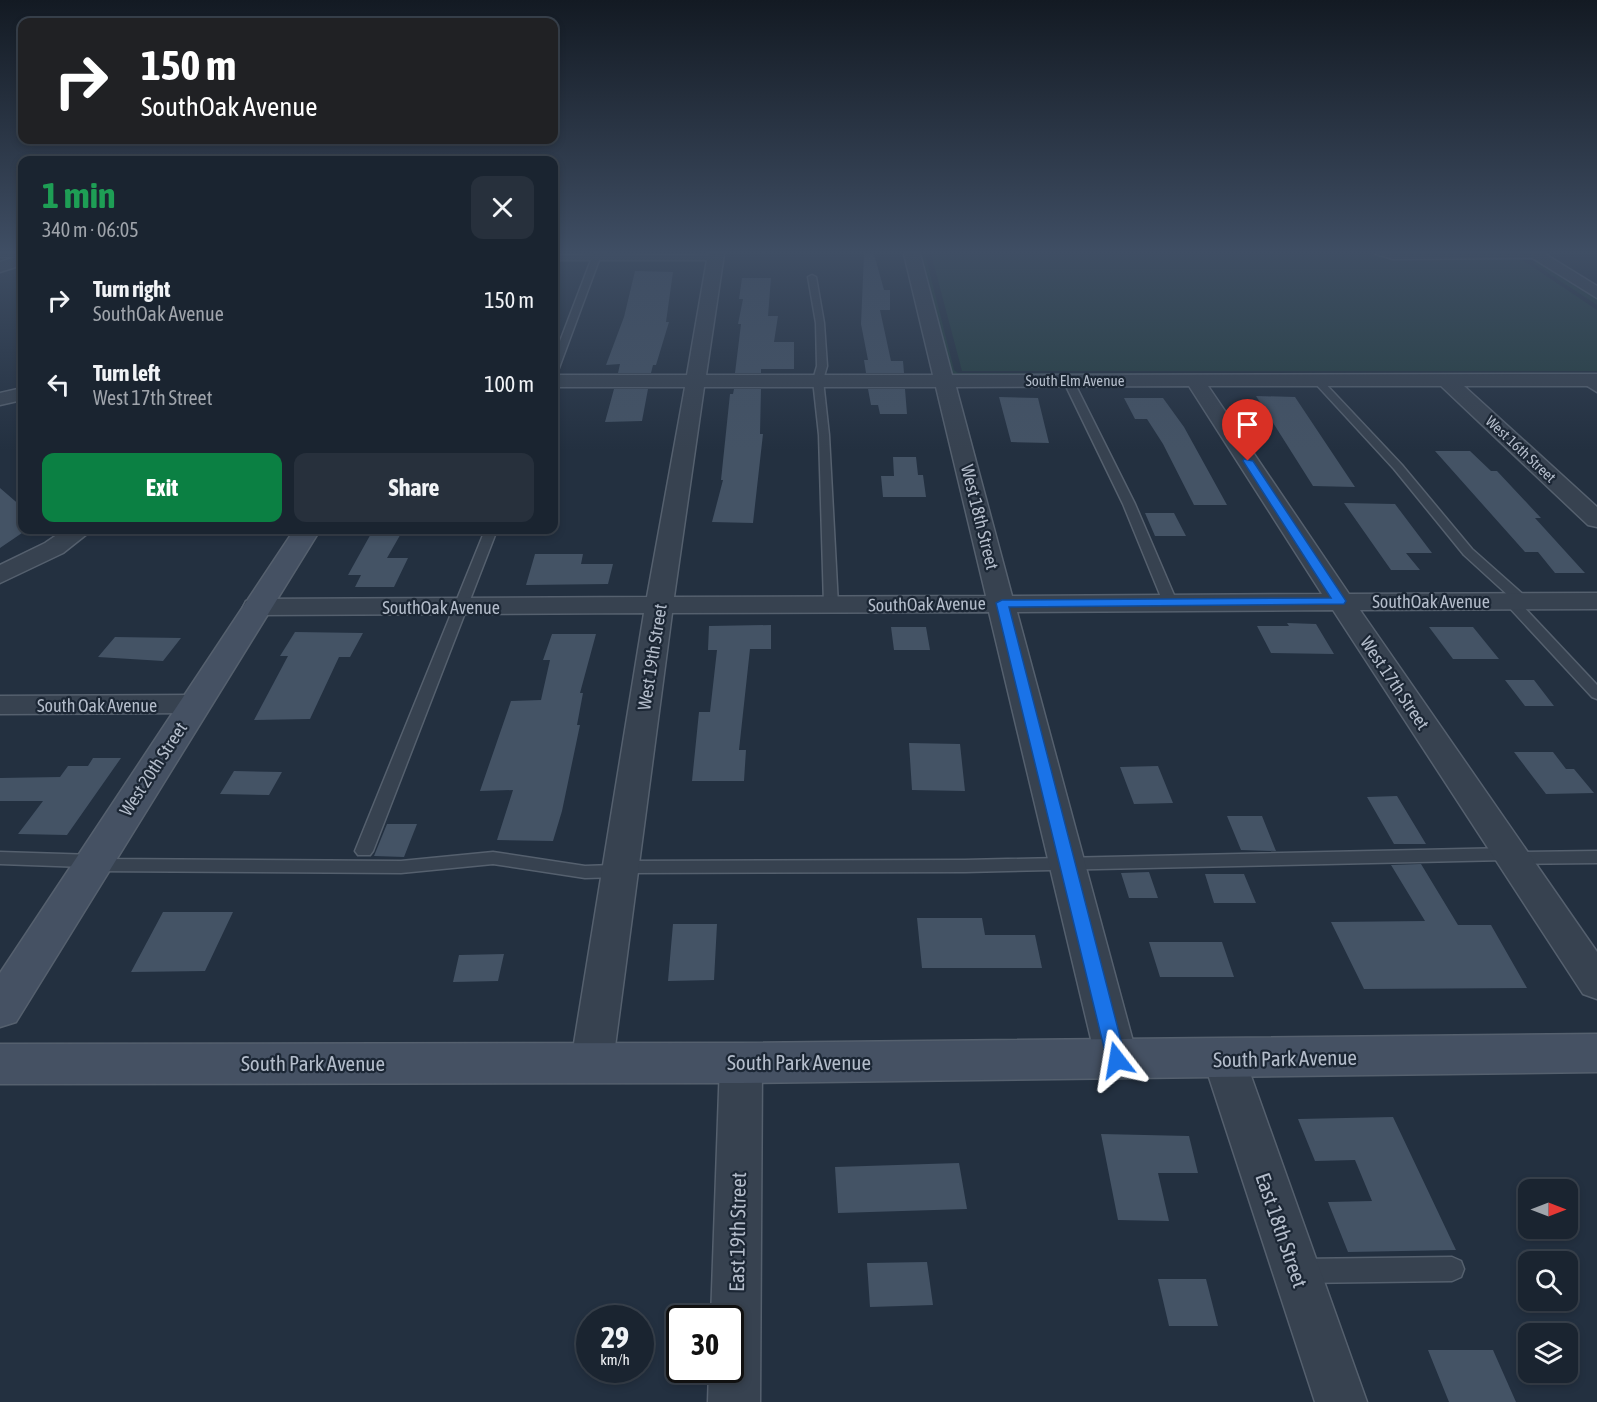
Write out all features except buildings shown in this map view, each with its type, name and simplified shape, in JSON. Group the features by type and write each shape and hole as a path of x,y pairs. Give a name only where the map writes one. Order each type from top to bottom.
{"street":[{"name":"West 19th Street","path":"592,1062 660,606 706,319"},
{"name":"West 18th Street","path":"929,319 1117,1060"},
{"name":"South Elm Avenue","path":"558,381 1445,379 1593,383"},
{"name":"West 16th Street","path":"1445,379 1597,520"},
{"name":"West 17th Street","path":"1196,381 1340,601 1597,983"},
{"path":"0,384 18,387"},
{"path":"0,399 18,395"},
{"path":"0,575 54,548 74,534"},
{"name":"West 20th Street","path":"0,1009 304,534"},
{"name":"SouthOak Avenue","path":"256,607 1597,601"},
{"name":"South Oak Avenue","path":"0,705 195,704"},
{"name":"South Park Avenue","path":"0,1064 741,1063 1597,1053"},
{"name":"East 18th Street","path":"1224,1059 1341,1402"},
{"name":"East 19th Street","path":"734,1402 741,1063"}],"lane":[{"path":"558,358 573,319"},
{"path":"818,319 822,366 818,380 824,435 831,605"},
{"path":"1068,380 1129,504 1170,603"},
{"path":"1317,380 1398,467 1468,552 1516,601 1597,694"},
{"path":"364,851 489,534"},
{"path":"0,858 94,863 402,867 493,858 585,872 620,869 1511,856 1597,857"},
{"path":"1296,1271 1452,1269"}],"green space":[{"path":"938,319 941,319 954,370 958,373 1597,374 953,376"},
{"path":"948,319 1597,319 1597,371 962,371"}],"route":[{"path":"1117,1060 1002,603 1340,601 1248,461"}]}
